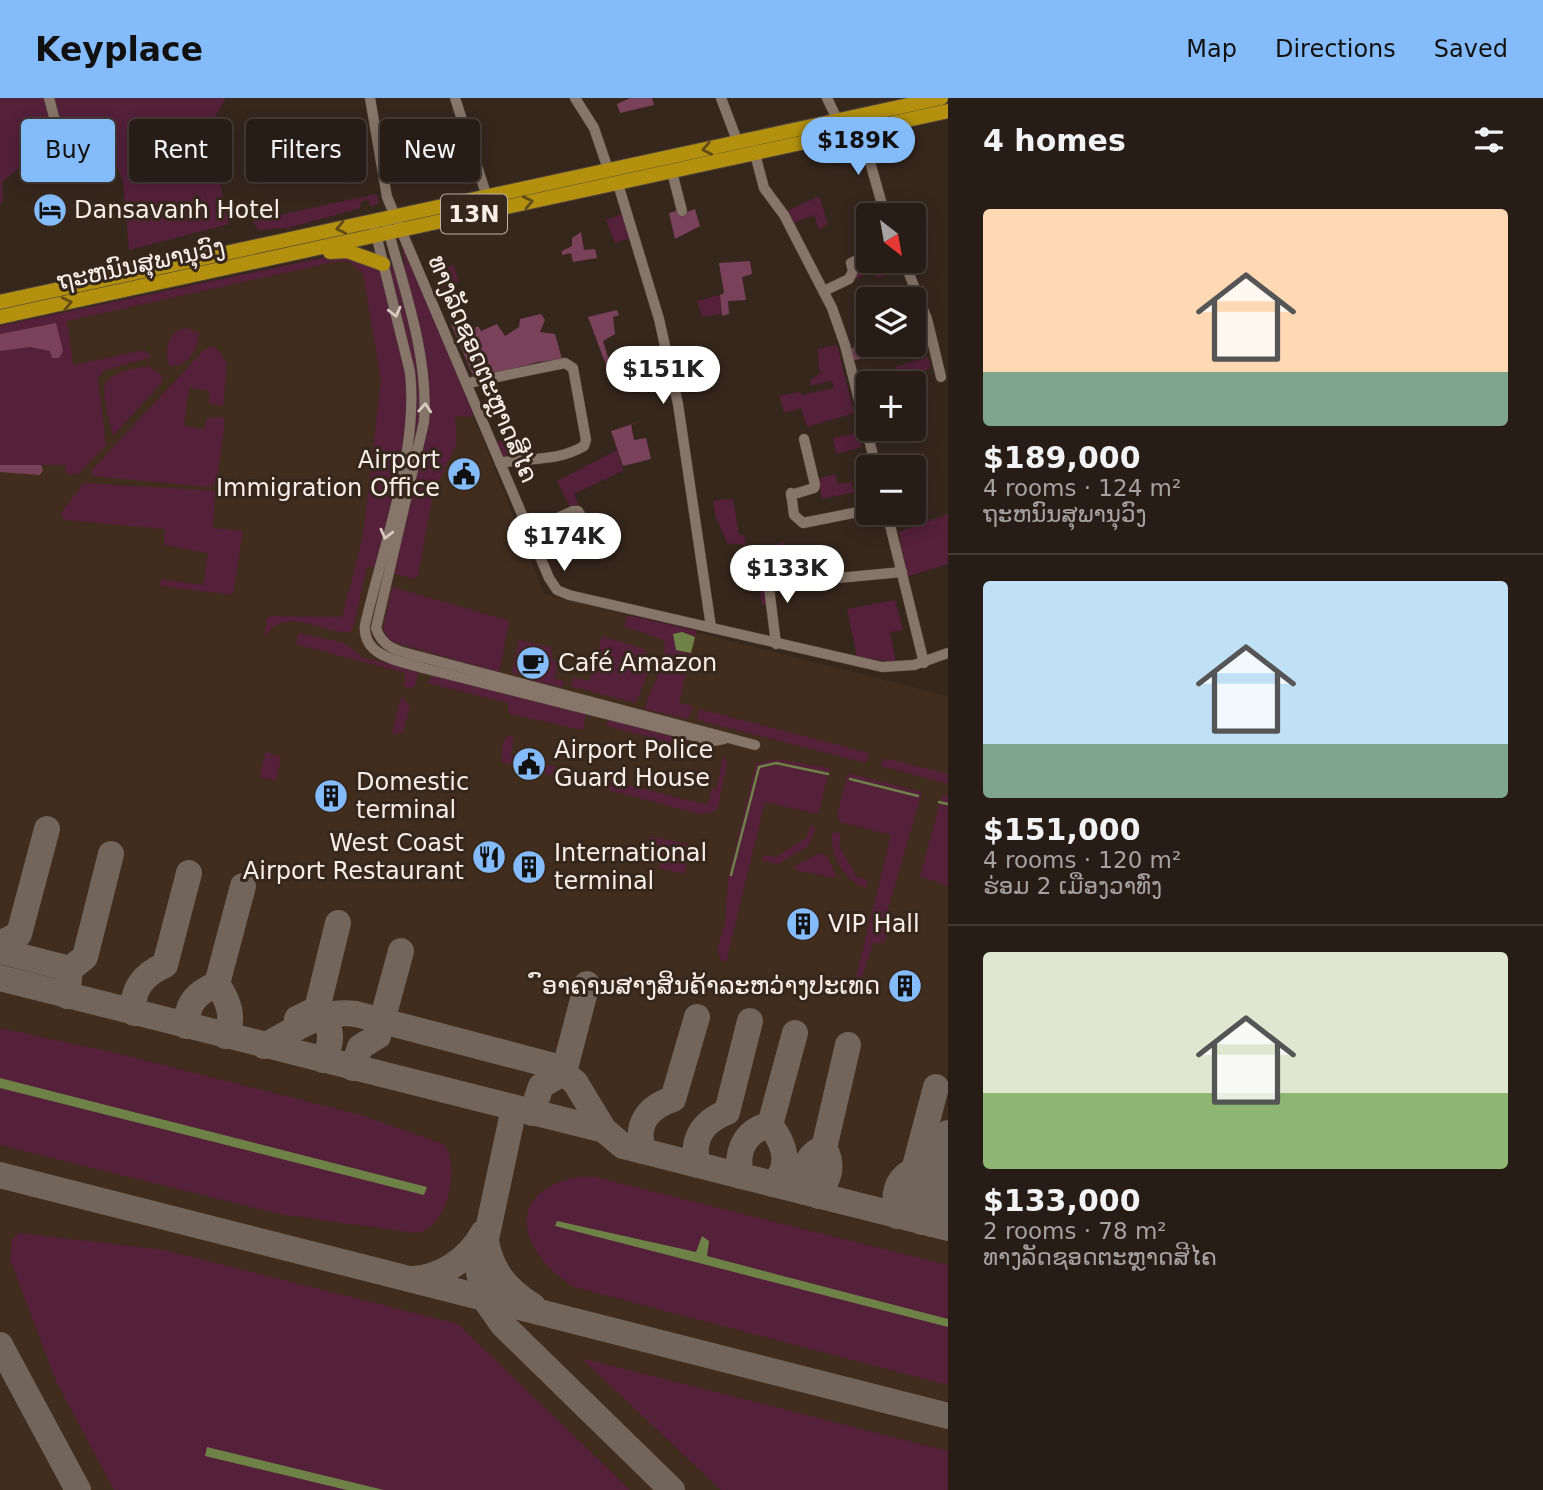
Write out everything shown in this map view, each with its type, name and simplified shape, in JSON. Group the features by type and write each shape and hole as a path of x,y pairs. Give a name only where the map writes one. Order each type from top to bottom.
{"highway":[{"name":"ຖະຫນົນສຸພານຸວົງ","path":"0,317 242,265 488,197 608,169 941,98"},
{"name":"ຖະຫນົນສຸພານຸວົງ","path":"0,302 387,225 618,184 948,111"},
{"path":"242,265 347,251 383,264"}],"street":[{"path":"49,98 55,119"},
{"path":"370,98 387,197 383,264 406,356 413,397 413,446 388,580 376,628 380,641 388,648 601,706 755,744"},
{"path":"455,98 488,197"},
{"path":"575,98 594,128 608,169"},
{"path":"721,98 738,143"},
{"path":"828,98 838,121"},
{"path":"861,130 882,203"},
{"path":"755,154 764,188 784,215 824,291 856,382"},
{"path":"672,172 682,211"},
{"path":"618,184 659,319 678,404 711,627"},
{"path":"387,225 420,353 426,396 364,631 370,646 377,653 713,741 732,738"},
{"name":"ທາງລັດຊອດຕະຫຼາດສີໄຄ","path":"387,225 468,383 528,531 557,590 882,667 924,663 948,653"},
{"path":"824,291 849,279 851,263 856,261"},
{"path":"909,273 927,319 941,377"},
{"path":"406,356 420,353"},
{"path":"468,383 565,363 573,368 586,440 584,446 554,458 532,457 500,463"},
{"path":"804,439 814,488 791,494 794,515 803,523 856,512"},
{"path":"528,531 578,511 593,536 605,536"},
{"path":"890,525 924,663"},
{"path":"821,570 828,576 838,578 902,572"},
{"path":"767,571 776,643"},
{"path":"376,578 388,580"}],"shaded area":[{"path":"0,98 226,98 214,119 129,119 129,182 220,182 229,224 129,250 123,181 115,162 115,119 21,119 21,166 2,182 3,202 0,204"},
{"path":"630,98 652,98 654,105 620,113 617,104"},
{"path":"377,194 379,203 371,206 368,199 361,202 360,208 288,228 259,230 252,221"},
{"path":"819,196 828,224 819,230 814,215 792,224 785,212"},
{"path":"686,208 687,212 695,209 700,226 675,239 669,213"},
{"path":"625,213 634,237 615,243 606,220"},
{"path":"581,232 584,250 595,249 597,258 573,262 571,253 562,255 562,251 572,246 572,238"},
{"path":"405,245 474,417 455,416 457,443 433,494 418,576 414,579 367,566 354,625 350,632 293,621 273,628 264,638 267,619 271,616 342,617 363,536 381,380 363,274 350,262 339,261 67,321 73,365 145,350 151,357 103,371 98,379 106,445 78,474 67,475 65,465 0,465 0,351 30,347 50,351 56,323 0,334 0,326 331,256 353,258 379,270 405,263 401,246"},
{"path":"401,246 487,449 544,594 948,696 948,1490 0,1490 0,334 339,261 350,262 363,274 405,263"},
{"path":"750,261 752,274 742,277 746,300 728,301 729,314 722,316 720,295 724,293 719,263"},
{"path":"453,265 459,282 444,288 438,273"},
{"path":"856,267 856,273 866,273 852,282"},
{"path":"874,273 898,273 877,278"},
{"path":"720,295 721,314 702,317 697,301"},
{"path":"617,310 619,315 613,317 615,334 603,341 608,357 619,354 625,376 612,381 588,317"},
{"path":"541,314 545,320 540,332 555,334 562,359 538,362 475,380 451,324 473,329 478,326 481,331 497,324 505,336 519,327 520,319"},
{"path":"56,323 63,351 59,358 52,358 50,351 30,347 0,351 0,334"},
{"path":"186,328 199,333 196,345 186,361 169,366 168,342 175,333"},
{"path":"837,345 854,413 807,427 801,408 784,413 779,396 800,392 802,395 834,388 832,380 811,386 810,381 820,373 817,349"},
{"path":"856,347 856,357 871,357 854,360 848,349"},
{"path":"205,349 217,349 227,364 223,406 209,403 210,391 189,387 184,426 204,429 207,418 222,417 225,420 218,473 220,480 209,487 93,476 91,471"},
{"path":"928,357 931,368 925,371 898,371 896,367"},
{"path":"148,366 163,376 161,383 113,436 104,394 105,386 117,374"},
{"path":"631,425 634,440 646,438 651,459 623,466 611,431"},
{"path":"856,433 856,441 860,441 862,447 836,454 833,438"},
{"path":"519,435 524,460 505,463 497,442"},
{"path":"617,450 623,471 574,494 579,506 571,509 557,481"},
{"path":"0,465 41,465 43,470 40,475 0,472"},
{"path":"835,474 838,484 851,482 854,492 822,499 818,479"},
{"path":"84,483 215,491 213,528 243,531 233,595 161,586 161,579 203,585 208,553 164,545 165,529 64,520 61,513"},
{"path":"733,499 739,535 744,535 746,545 727,543 715,515 713,501"},
{"path":"948,514 948,564 906,577 899,532 926,525 926,522"},
{"path":"783,541 791,565 773,567 773,547"},
{"path":"756,571 765,571 769,603 762,605"},
{"path":"392,587 507,620 509,624 499,672 390,641 383,629"},
{"path":"895,600 903,630 890,632 896,662 857,657 847,609"},
{"path":"628,615 697,631 695,637 682,632 683,652 691,653 679,703 693,706 688,719 645,709 661,668 664,640 624,626"},
{"path":"682,632 695,637 691,653 676,650 673,634"},
{"path":"299,633 344,643 364,658 419,670 415,686 410,689 404,686 405,673 296,644"},
{"path":"602,636 644,649 648,669 635,703 571,686 573,677 589,681"},
{"path":"519,640 551,647 552,660 558,662 554,678 564,681 562,687 530,680 512,672"},
{"path":"433,675 586,714 583,730 509,714 508,703 427,683"},
{"path":"401,696 410,705 403,733 392,734"},
{"path":"699,709 869,753 866,763 697,720"},
{"path":"608,720 689,741 687,747 606,726"},
{"path":"510,735 514,739 510,755 707,805 712,788 716,789 724,754 727,764 718,807 714,812 700,814 501,762 503,741"},
{"path":"266,752 281,757 276,781 259,777"},
{"path":"884,758 948,774 948,784 881,766"},
{"path":"775,759 830,768 818,814 765,802 726,962 721,960 717,950 725,922 728,878 756,764"},
{"path":"848,773 922,792 886,916 895,918 898,924 894,931 888,930 884,942 873,943 857,995 852,994 891,835 840,822 837,815"},
{"path":"942,795 948,796 948,886 920,876"},
{"path":"811,825 816,829 808,846 778,864 763,861 762,855 776,857 806,838"},
{"path":"833,831 841,835 839,846 857,877 868,880 866,888 858,885 839,865 833,848"},
{"path":"650,836 691,845 684,874 659,868 663,847 648,842"},
{"path":"819,853 826,855 836,875 834,878 796,870 795,866"},
{"path":"0,1028 116,1053 361,1115 441,1143 451,1162 449,1192 444,1207 437,1220 427,1229 415,1233 279,1214 0,1145"},
{"path":"0,1078 427,1187 424,1195 0,1088"},
{"path":"577,1177 595,1177 948,1265 948,1385 574,1287 542,1259 532,1243 527,1226 528,1211 536,1197 552,1185"},
{"path":"557,1221 696,1252 702,1236 709,1241 707,1256 948,1319 948,1327 555,1226"},
{"path":"20,1233 164,1250 458,1324 630,1490 114,1490 56,1381 10,1259 12,1239"},
{"path":"581,1358 948,1451 948,1490 721,1490"},
{"path":"207,1447 384,1490 347,1490 205,1456"}],"waterway":[{"path":"731,875 759,767 776,763 828,774"},
{"path":"850,779 918,796"},
{"path":"939,802 948,804"}],"taxiway":[{"path":"0,944 19,934 47,829"},
{"path":"67,996 70,969 85,957 111,854"},
{"path":"134,1013 135,997 140,983 165,965 189,873"},
{"path":"186,1026 188,1011 194,1000 203,991 217,984 243,886"},
{"path":"297,1019 317,1009 338,923"},
{"path":"0,951 70,969"},
{"path":"353,1068 360,1047 378,1036 401,951"},
{"path":"0,978 604,1130 623,1146 948,1228"},
{"path":"217,984 229,1009 230,1023 225,1036"},
{"path":"532,1113 541,1086 564,1072 587,984"},
{"path":"317,1009 326,1021 330,1033 329,1046 323,1060"},
{"path":"264,1046 319,1018 343,1013 356,1014 554,1066 575,1082 604,1130"},
{"path":"643,1151 642,1125 650,1112 673,1099 697,1017"},
{"path":"698,1165 696,1147 701,1132 712,1120 727,1112 750,1021"},
{"path":"741,1176 739,1159 744,1143 754,1132 770,1125 795,1033"},
{"path":"805,1192 806,1166 813,1155 824,1148 848,1045"},
{"path":"897,1216 897,1189 903,1178 914,1170 936,1087"},
{"path":"514,1108 479,1272 484,1298 503,1325 672,1490"},
{"path":"770,1125 779,1139 785,1162 773,1184"},
{"path":"922,1222 919,1199 938,1172 948,1133"},
{"path":"819,1196 830,1166 824,1148"},
{"path":"932,1224 944,1200 938,1174"},
{"path":"0,1175 948,1416"},
{"path":"413,1279 434,1275 454,1265 470,1251 483,1233"},
{"path":"486,1241 496,1271 515,1293 533,1306"},
{"path":"0,1345 78,1490"}],"place":[{"name":"Dansavanh Hotel","path":"50,210"},
{"name":"Airport Immigration Office","path":"464,474"},
{"name":"Café Amazon","path":"533,663"},
{"name":"Airport Police Guard House","path":"529,764"},
{"name":"Domestic terminal","path":"331,796"},
{"name":"West Coast Airport Restaurant","path":"489,857"},
{"name":"International terminal","path":"529,867"},
{"name":"VIP Hall","path":"803,924"},
{"name":"ົອາຄານສາງສິນຄ້າລະຫວ່າງປະເທດ","path":"905,986"}]}
